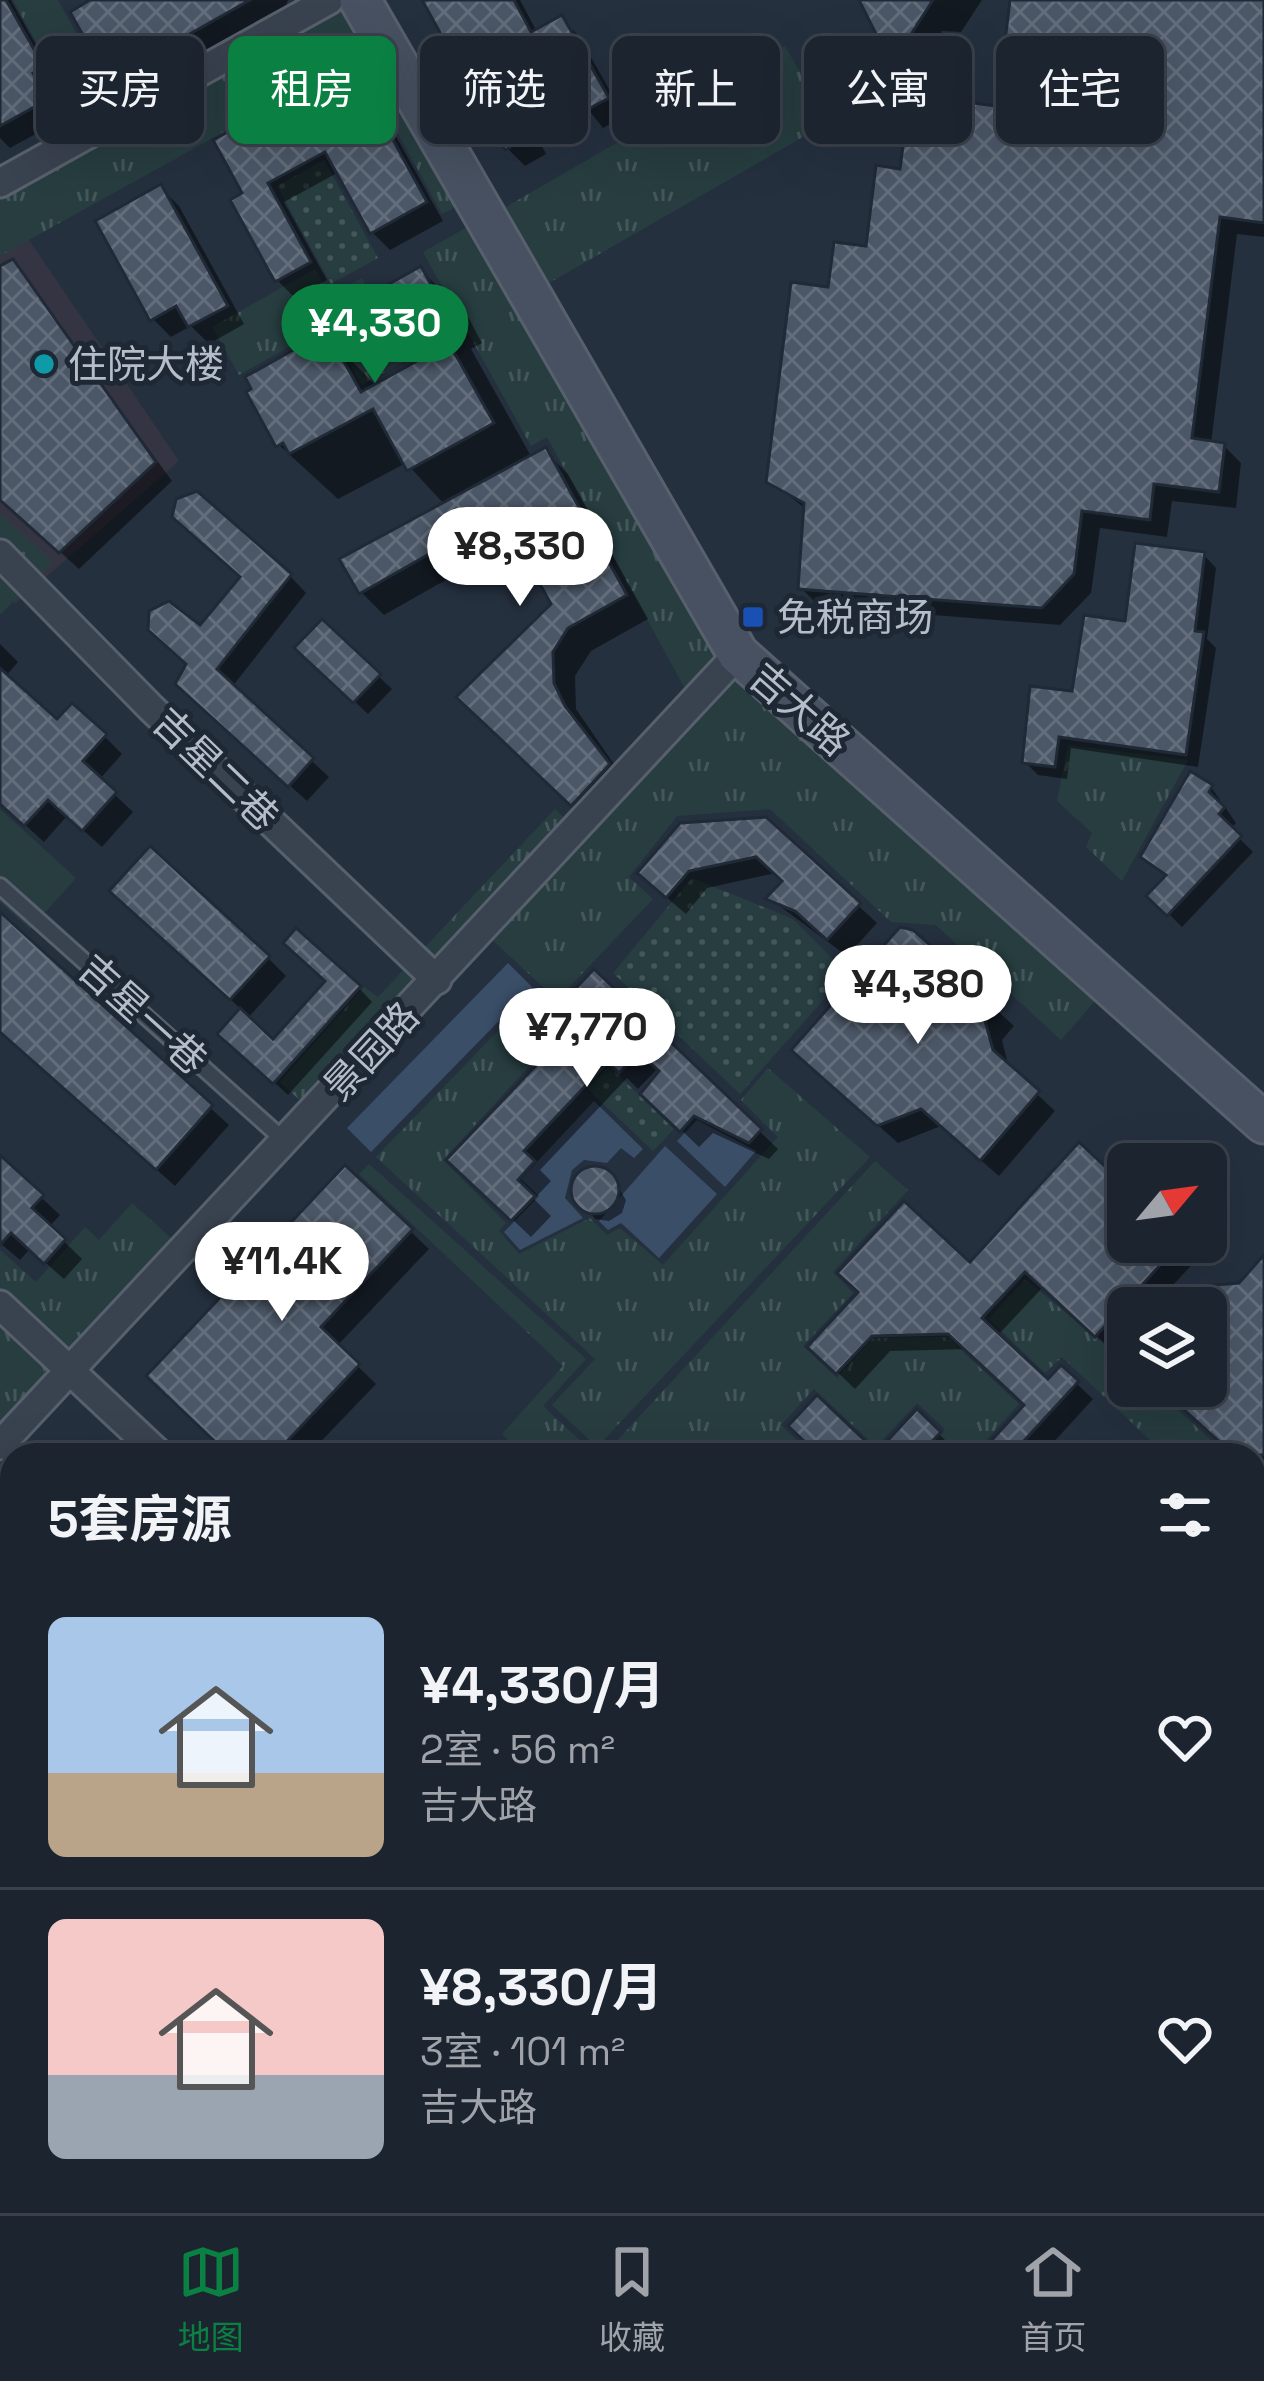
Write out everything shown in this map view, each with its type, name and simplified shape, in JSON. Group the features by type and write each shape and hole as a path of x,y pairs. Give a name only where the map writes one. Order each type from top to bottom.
{"main road":[{"name":"吉大路","path":"360,0 738,655 1264,1123"}],"street":[{"path":"0,183 329,0"},
{"name":"吉星二巷","path":"0,554 151,708 437,980"},
{"name":"景园路","path":"2,1443 738,655"},
{"path":"0,1305 147,1443"}],"lane":[{"name":"吉星一巷","path":"0,886 286,1142"}],"shaded area":[{"name":"住院大楼","path":"0,197 179,461 15,604 0,588"}],"green space":[{"path":"13,0 58,0 78,36 36,36 36,42"},
{"path":"348,0 369,36 282,36"},
{"path":"785,46 804,79 804,136 549,283 506,207 615,144 780,144 780,49"},
{"path":"228,66 228,130 204,143 204,79"},
{"path":"396,81 420,122 420,144 433,144 467,201 442,214 396,130"},
{"path":"86,144 202,144 0,256 0,191"},
{"path":"324,160 378,258 331,284 277,186"},
{"path":"478,221 728,654 688,694 547,437 531,446 423,252"},
{"path":"315,269 330,295 362,278 407,360 362,385 328,325 239,375 212,327"},
{"path":"0,513 53,562 1,614 0,613"},
{"path":"738,665 1106,988 1061,1040 936,925 891,922 770,809 677,816 629,877 653,899 557,1000 488,936"},
{"path":"1068,745 1188,760 1122,881 1086,847 1092,833 1057,801"},
{"path":"0,809 76,878 30,929 0,902"},
{"path":"555,809 572,826 309,1109 280,1082 364,987 378,997"},
{"path":"692,878 793,919 847,973 740,1094 613,973"},
{"path":"521,1007 554,1039 443,1160 506,1223 499,1231 519,1254 590,1218 607,1235 620,1228 663,1265 778,1137 741,1100 768,1068 870,1157 601,1443 593,1443 552,1405 595,1359 376,1157"},
{"path":"609,1066 674,1129 653,1151 587,1088"},
{"path":"875,1161 908,1190 833,1272 853,1293 803,1346 837,1378 873,1338 947,1337 1019,1404 984,1443 933,1443 945,1429 917,1403 880,1443 872,1443 814,1389 781,1425 800,1443 615,1443"},
{"path":"369,1164 586,1359 543,1406 583,1443 512,1443 502,1434 563,1366 359,1174"},
{"path":"132,1203 178,1244 68,1361 0,1297 0,1250 36,1282 85,1227 99,1240"},
{"path":"1025,1279 1107,1347 1107,1399 1062,1357 1045,1373 989,1319"},
{"path":"0,1315 54,1364 0,1423"},
{"path":"1115,1407 1175,1407 1214,1443 1153,1443"}],"water":[{"path":"508,963 532,987 371,1152 347,1128"},
{"path":"594,1101 643,1149 634,1158 621,1148 607,1163 584,1160 572,1170 565,1198 583,1218 520,1250 504,1232 539,1196 521,1179"},
{"path":"697,1120 756,1151 725,1187 677,1141"},
{"path":"665,1146 717,1194 659,1258 621,1223 608,1230 599,1221"}],"building":[{"path":"0,0 6,0 36,53 36,106 0,126"},
{"path":"90,0 250,0 186,36 83,36 70,12"},
{"path":"422,0 514,0 531,32 562,15 574,36 442,36"},
{"path":"859,0 933,0 910,36 877,36"},
{"path":"1010,0 1264,0 1264,223 1220,217 1192,438 1225,443 1219,492 1154,484 1150,520 1082,511 1074,574 1042,608 798,589 804,503 766,482 791,282 828,287 834,242 866,246 876,165 900,169 903,144 972,144 972,103 996,106 996,144 1164,144 1164,36 1006,36"},
{"path":"588,61 609,98 588,109"},
{"path":"228,132 228,144 395,144 427,202 370,234 325,152 268,183 311,262 275,282 230,200 242,193 213,140"},
{"path":"161,184 228,306 188,327 176,306 150,321 95,221"},
{"name":"住院大楼","path":"13,259 156,462 59,553 0,500 0,266"},
{"path":"421,266 437,296 426,302 494,423 407,471 373,409 289,454 283,443 276,447 246,392 251,389 245,377 327,331 361,392 415,362 375,292"},
{"path":"546,447 627,595 568,628 553,652 554,683 565,706 610,764 571,806 456,697 551,604 501,513 359,594 339,559"},
{"path":"197,491 292,574 217,669 314,758 288,787 175,684 186,664 148,630 149,611 169,601 200,625 240,577 172,517 176,499"},
{"path":"1135,543 1205,552 1195,631 1204,632 1186,755 1059,737 1055,767 1022,763 1030,686 1072,691 1084,615 1125,621"},
{"path":"322,619 381,674 353,703 294,648"},
{"path":"0,668 57,719 72,703 107,734 83,761 117,792 82,831 48,800 24,826 0,804"},
{"path":"1190,771 1213,785 1209,792 1225,807 1219,814 1242,836 1167,916 1146,896 1166,875 1140,857"},
{"path":"766,817 861,903 827,940 795,911 765,899 782,881 756,857 689,871 666,898 637,873 680,823"},
{"path":"150,846 270,956 230,1000 109,891"},
{"path":"0,912 213,1105 156,1170 0,1032"},
{"path":"900,927 913,930 999,1006 985,1021 993,1050 1040,1091 980,1161 921,1109 877,1126 791,1050"},
{"path":"296,928 361,986 273,1084 217,1034 240,1008 273,1039 325,981 283,943"},
{"path":"594,969 762,1129 749,1143 694,1116 680,1132 640,1094 659,1071 638,1053 619,1073 608,1062 524,1151 535,1161 518,1180 535,1196 511,1221 446,1160 561,1039 544,1022"},
{"path":"1079,1142 1107,1168 1107,1263 1162,1263 1140,1287 1107,1287 1107,1324 1095,1337 1025,1272 982,1318 1048,1379 1061,1365 1079,1381 1022,1443 989,1443 1024,1405 948,1334 872,1336 836,1374 807,1347 858,1292 837,1273 904,1201 970,1262"},
{"path":"0,1155 44,1195 32,1208 66,1239 44,1264 11,1233 0,1245"},
{"path":"345,1165 413,1229 321,1327 360,1364 285,1443 216,1443 146,1376"},
{"path":"595,1166 612,1173 619,1190 612,1207 595,1214 578,1207 571,1190 578,1173"},
{"path":"1264,1255 1264,1443 1221,1443 1181,1407 1227,1407 1227,1287 1202,1286 1239,1283"},
{"path":"817,1395 868,1443 806,1443 788,1426"},
{"path":"917,1409 941,1432 930,1443 885,1443"}],"place":[{"name":"住院大楼","path":"44,364"},
{"name":"免税商场","path":"753,617"}]}
